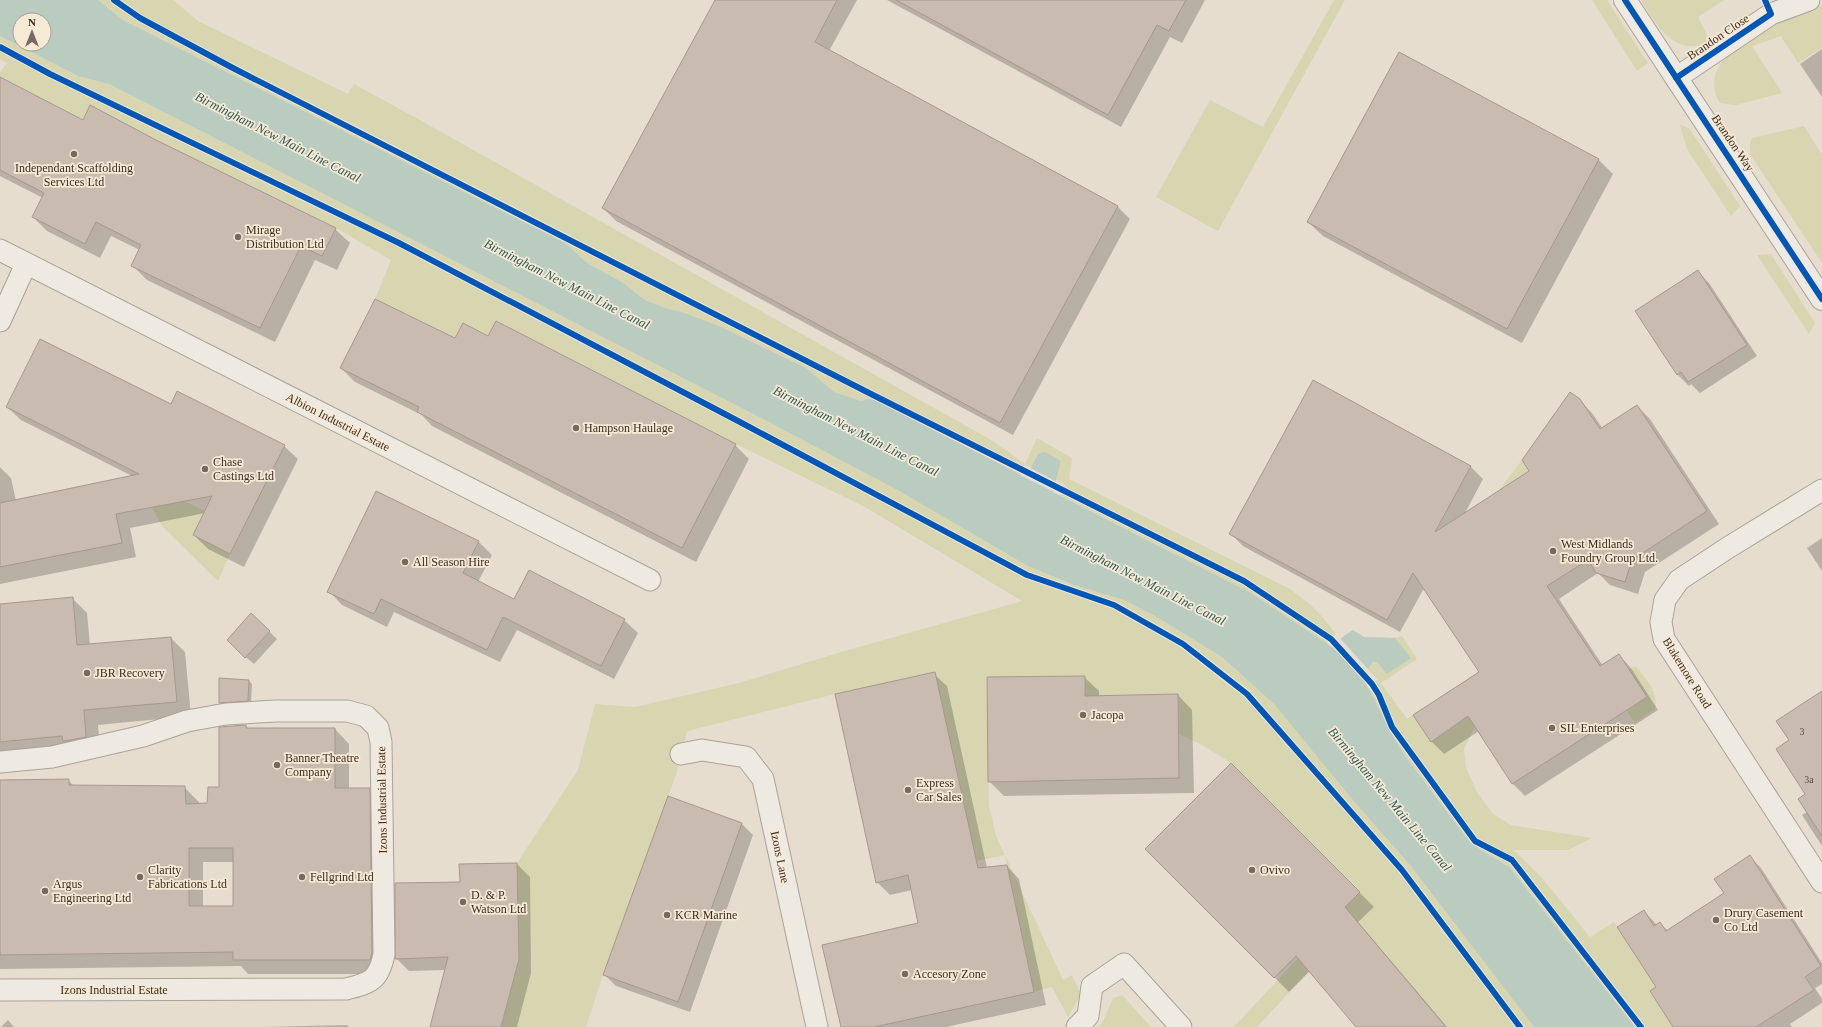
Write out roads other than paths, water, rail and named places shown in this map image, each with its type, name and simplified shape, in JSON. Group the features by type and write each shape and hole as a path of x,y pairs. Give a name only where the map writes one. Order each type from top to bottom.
{"street":[{"name":"Brandon Way","path":"1625,0 1822,299"},
{"name":"Brandon Close","path":"1676,78 1771,14 1809,0"},
{"name":"Albion Industrial Estate","path":"0,250 650,580"},
{"path":"0,321 26,264"},
{"name":"Blakemore Road","path":"1822,490 1729,547 1679,580 1665,600 1660,622 1664,639 1822,882"},
{"name":"Izons Industrial Estate","path":"0,762 52,757 143,736 187,721 226,714 276,710 347,711 366,716 378,728 381,742 384,954 382,967 376,978 363,985 346,989 0,990"},
{"name":"Izons Lane","path":"681,754 702,750 746,757 763,779 816,1027"},
{"path":"1077,1027 1088,1016 1092,986 1124,964 1181,1027"}],"water":[{"name":"Birmingham New Main Line Canal","path":"0,0 98,0 123,20 565,243 587,263 622,282 645,300 719,326 806,368 834,392 861,401 871,398 1026,478 1038,454 1045,452 1061,461 1053,492 1249,592 1335,649 1344,643 1340,639 1353,630 1364,637 1395,638 1411,658 1387,674 1377,662 1373,662 1362,676 1389,729 1405,756 1471,844 1509,867 1635,1027 1534,1027 1410,865 1352,799 1274,704 1222,657 1155,616 1124,600 1074,585 1028,566 901,492 763,419 109,84 78,76 31,52 52,52 52,12 12,12 12,42 0,36"}],"place":[{"name":"Independant Scaffolding Services Ltd","path":"74,154"},
{"name":"Mirage Distribution Ltd","path":"238,237"},
{"name":"Hampson Haulage","path":"576,428"},
{"name":"Chase Castings Ltd","path":"205,469"},
{"name":"West Midlands Foundry Group Ltd.","path":"1553,551"},
{"name":"All Season Hire","path":"405,562"},
{"name":"JBR Recovery","path":"87,673"},
{"name":"Jacopa","path":"1083,715"},
{"name":"SIL Enterprises","path":"1552,728"},
{"name":"Banner Theatre Company","path":"277,765"},
{"name":"Express Car Sales","path":"908,790"},
{"name":"Ovivo","path":"1252,870"},
{"name":"Clarity Fabrications Ltd","path":"140,877"},
{"name":"Fellgrind Ltd","path":"302,877"},
{"name":"Argus Engineering Ltd","path":"45,891"},
{"name":"D. & P. Watson Ltd","path":"463,902"},
{"name":"KCR Marine","path":"667,915"},
{"name":"Drury Casement Co Ltd","path":"1716,920"},
{"name":"Accesory Zone","path":"905,974"}]}
